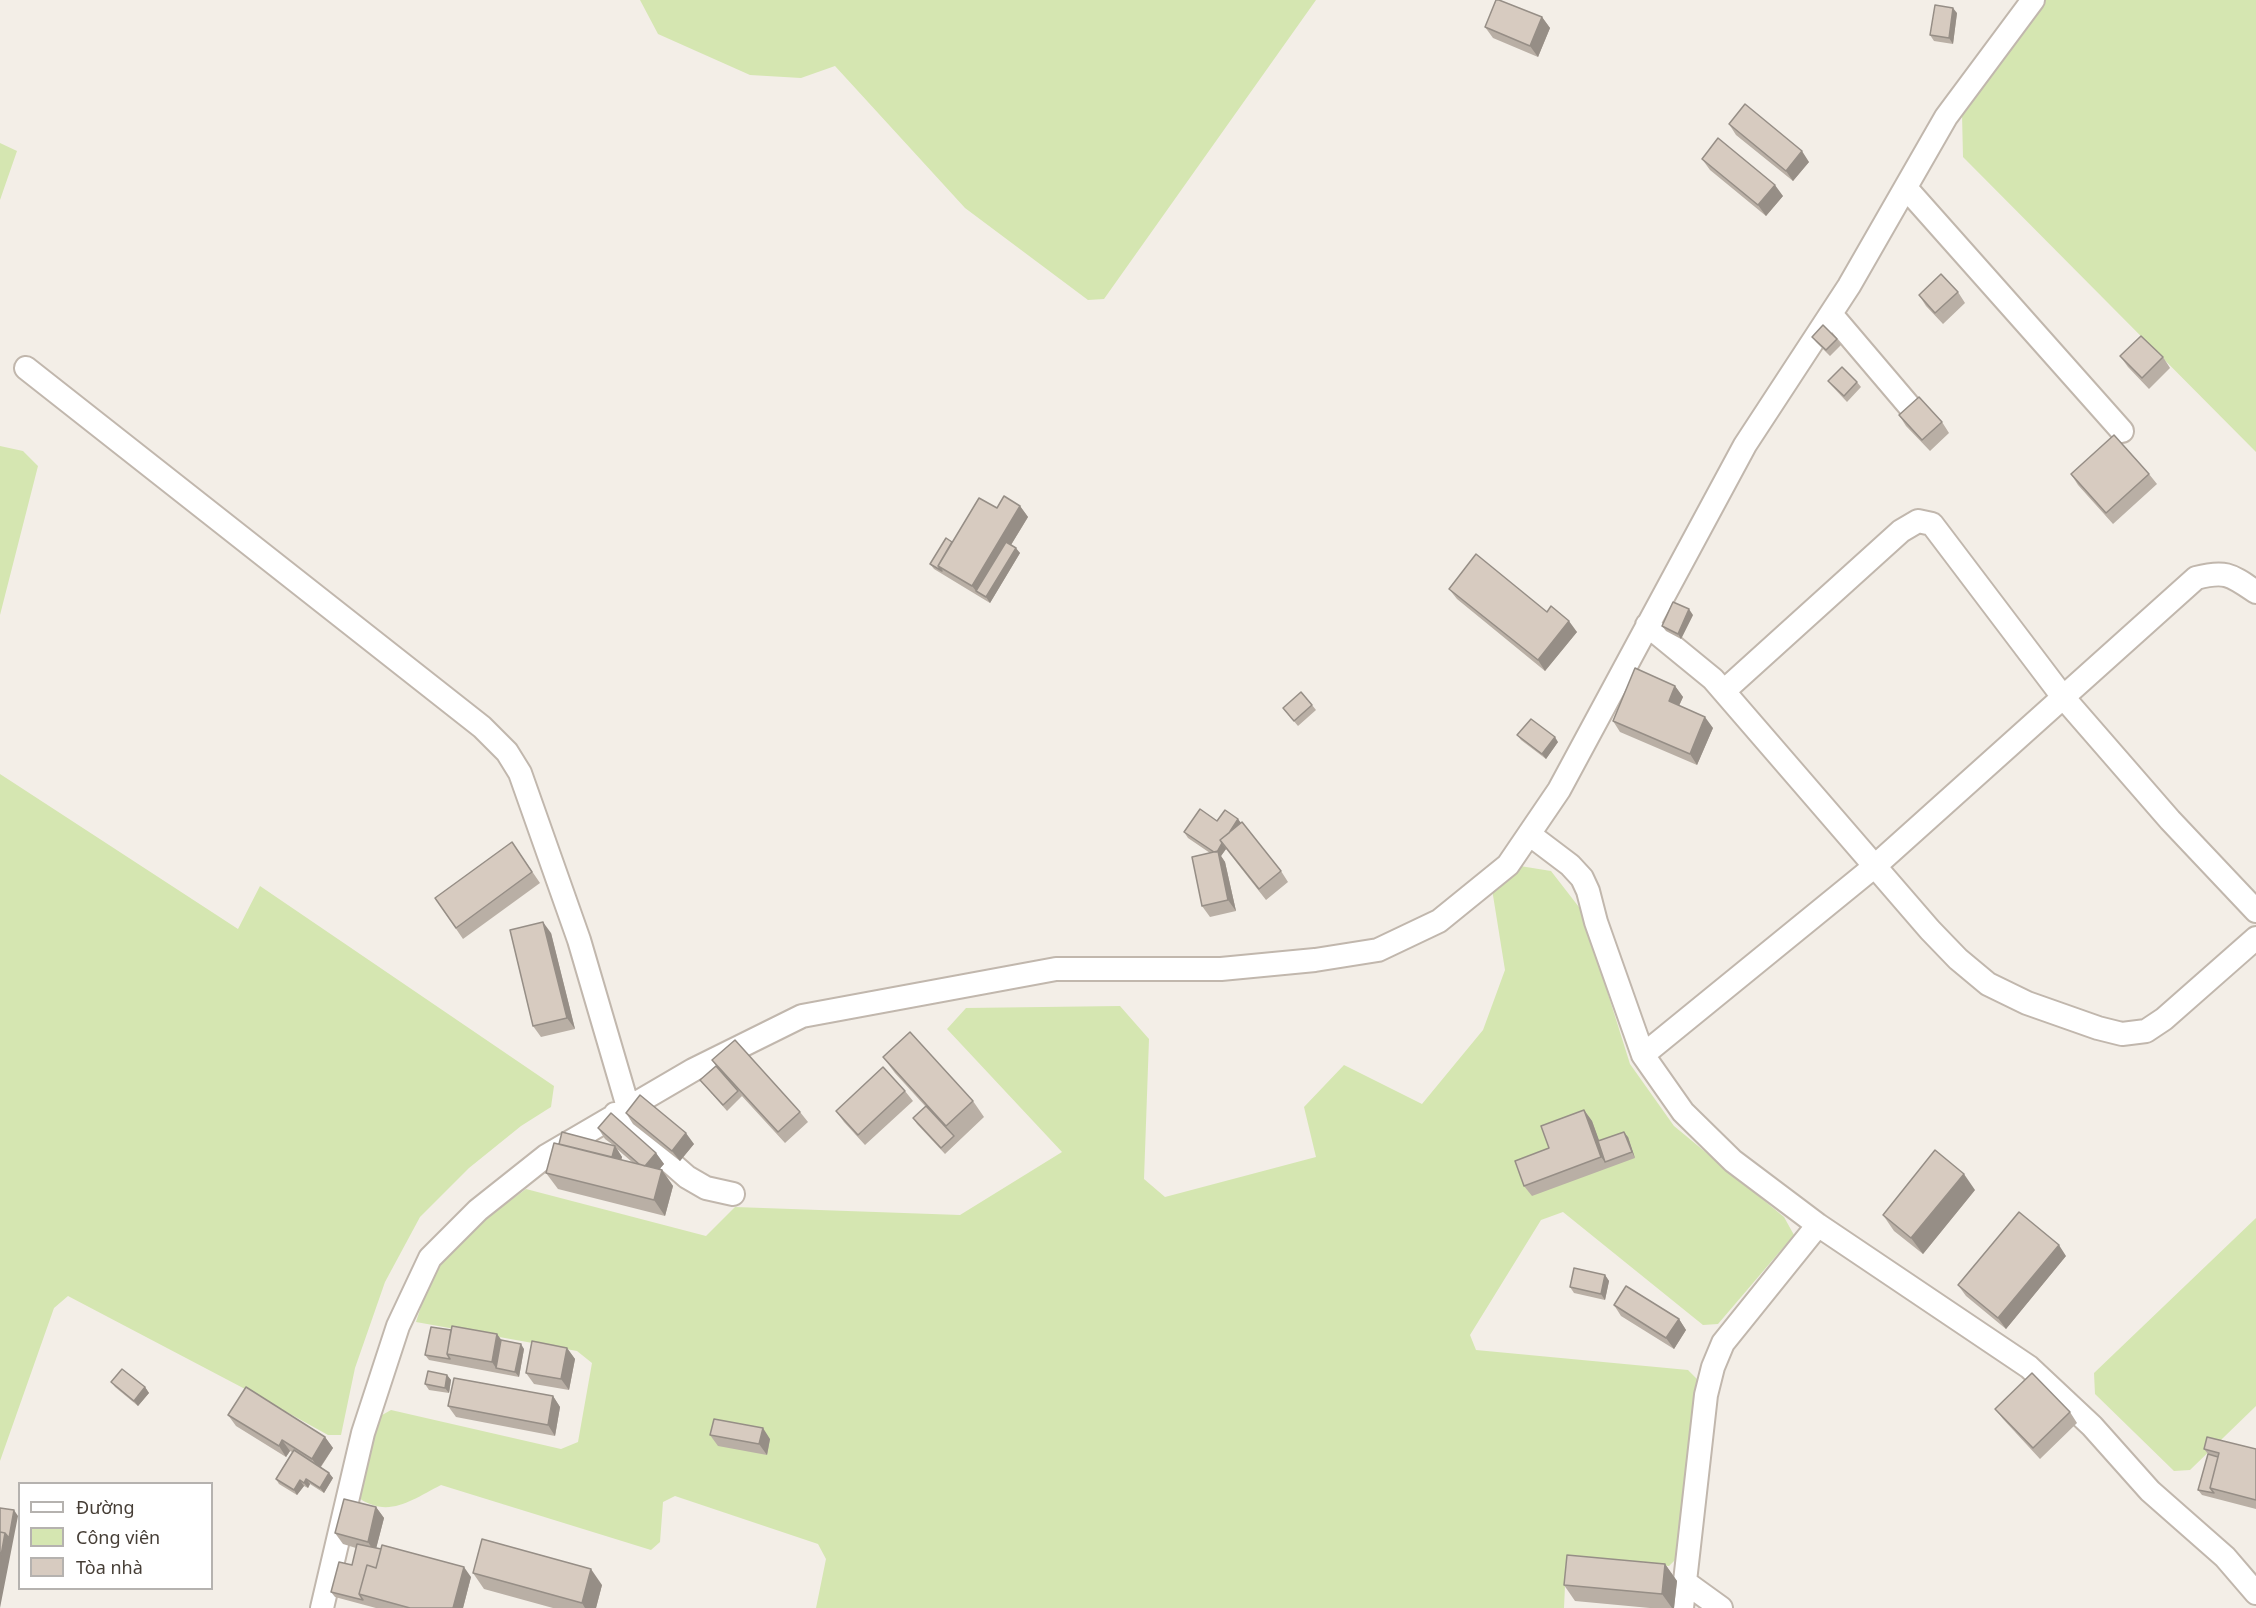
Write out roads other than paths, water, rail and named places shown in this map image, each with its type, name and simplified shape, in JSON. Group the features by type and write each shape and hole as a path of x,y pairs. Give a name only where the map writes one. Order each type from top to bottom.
{"street":[{"path":"322,1608 367,1422 398,1326 430,1258 477,1210 537,1163 693,1070 802,1016 1056,969 1221,969 1315,960 1378,950 1439,921 1508,865 1559,790 1745,445 1849,286 1947,117 2032,0"},
{"path":"1906,188 2122,431"},
{"path":"1831,314 1916,414"},
{"path":"26,368 482,727 507,752 520,773 579,940 621,1111 687,1177 706,1188 733,1194"},
{"path":"1724,691 1902,531 1918,521 1932,524 2064,697 2170,820 2256,911"},
{"path":"1643,1055 1875,866 2196,578 2217,572 2237,579 2256,592"},
{"path":"1647,625 1713,679 1958,959 1988,984 2027,1003 2098,1028 2122,1034 2146,1031 2164,1019 2256,938"},
{"path":"1529,834 1570,865 1582,878 1643,1055 1683,1112 1733,1161 1818,1225 2029,1367 2092,1426 2150,1491 2225,1557 2256,1593"},
{"path":"1682,1608 1706,1395 1713,1366 1723,1343 1818,1225"},
{"path":"1685,1582 1721,1608"}]}
